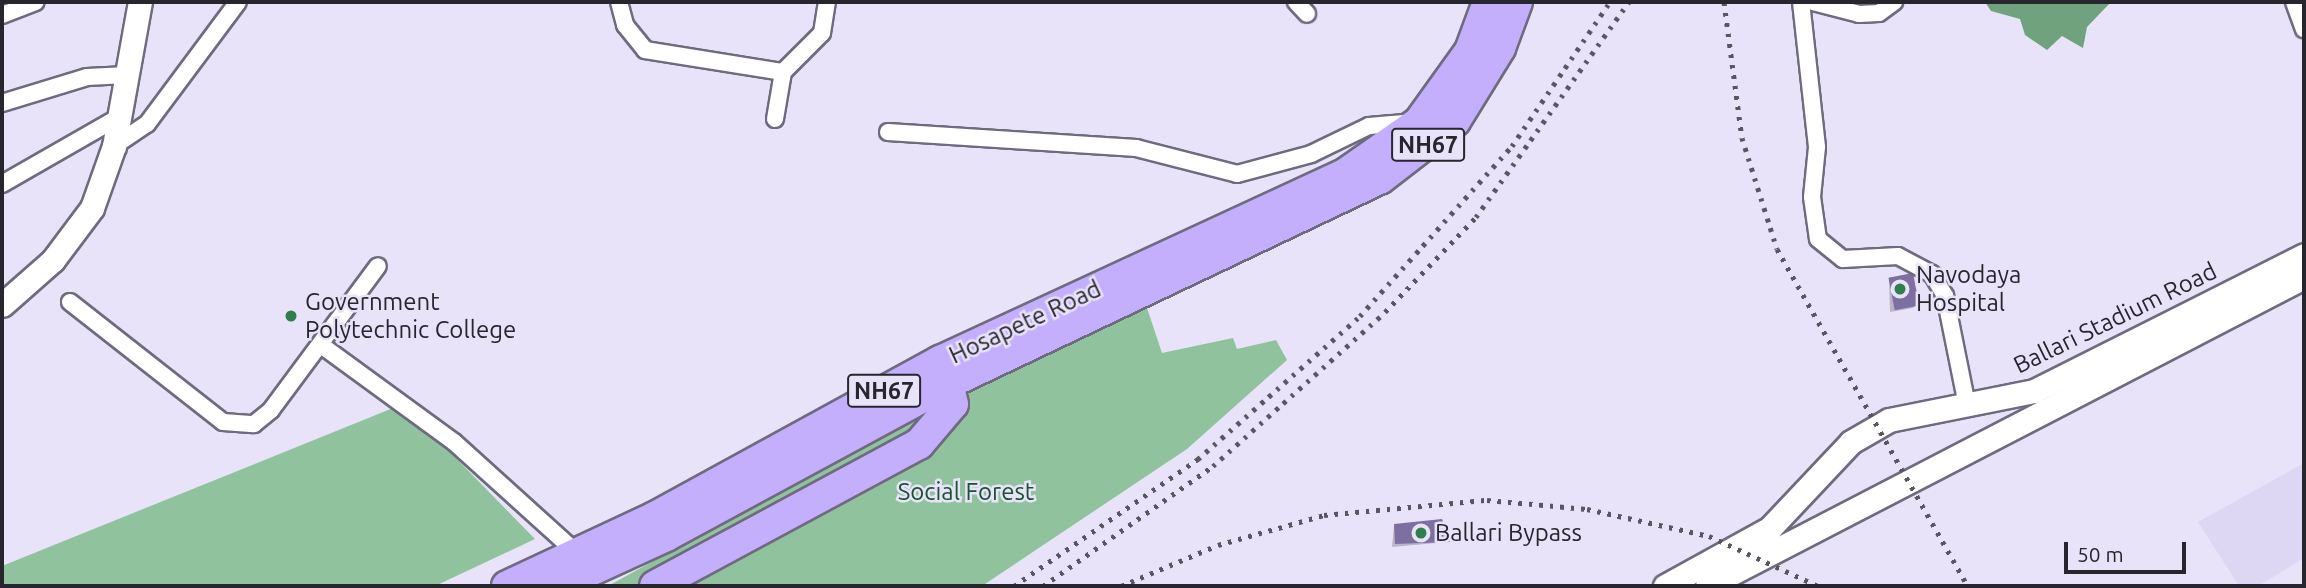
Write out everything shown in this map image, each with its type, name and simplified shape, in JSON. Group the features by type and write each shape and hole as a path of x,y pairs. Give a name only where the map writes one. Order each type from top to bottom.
{"highway":[{"name":"Hosapete Road","path":"507,586 578,554 1346,173 1419,122 1470,51 1488,2"},
{"name":"Hosapete Road","path":"557,586 666,536 946,372 1280,231 1380,179 1455,121 1500,48 1517,2"},
{"path":"655,586 894,463 936,429 953,404 946,372"}],"street":[{"path":"2,15 36,2"},
{"path":"2,305 76,236 114,146 140,2"},
{"path":"114,146 146,124 238,2"},
{"path":"619,2 625,25 645,50 783,72"},
{"path":"775,119 783,72 822,33 827,2"},
{"path":"1801,2 1818,147 1812,197 1818,239 1843,259 1898,256 1932,274 1945,296 1967,405"},
{"path":"1813,2 1859,14 1879,13 1894,2"},
{"path":"2294,2 2304,29"},
{"path":"2,103 87,78 127,75"},
{"path":"2,184 119,117"},
{"path":"888,132 1136,148 1237,174 1311,154 1369,125 1419,122"},
{"name":"Ballari Stadium Road","path":"1665,586 1770,528 1851,442 1889,420 2034,391 2304,254"},
{"path":"70,302 223,422 238,426 271,411 378,266"},
{"name":"Ballari Stadium Road","path":"1707,586 2304,277"},
{"path":"321,345 454,442 578,554"}],"shaded area":[{"path":"1985,2 2111,2 2087,27 2083,48 2062,36 2047,50 2025,35 2020,19 1991,11"},
{"path":"2304,463 2304,558 2258,586 2239,586 2198,522"}],"green space":[{"name":"Social Forest","path":"1147,308 1162,353 1233,338 1237,349 1276,340 1287,360 1187,449 982,586 608,586 962,391"},
{"path":"403,404 535,539 435,586 2,586 2,566"}],"building":[{"path":"1913,273 1919,305 1895,310 1888,278"},
{"name":"Ballari Bypass","path":"1442,519 1450,542 1395,544 1394,524"}],"railway":[{"path":"1014,586 1198,459 1360,316 1512,146 1610,2"},
{"path":"1043,586 1213,466 1385,312 1476,217 1629,2"},
{"path":"1724,2 1742,138 1777,249 1968,586"},
{"path":"1121,586 1218,545 1324,515 1487,500 1587,509 1709,536 1818,586"}],"place":[{"name":"Navodaya Hospital","path":"1900,289"},
{"name":"Government Polytechnic College","path":"291,316"},
{"name":"Ballari Bypass","path":"1421,533"}]}
